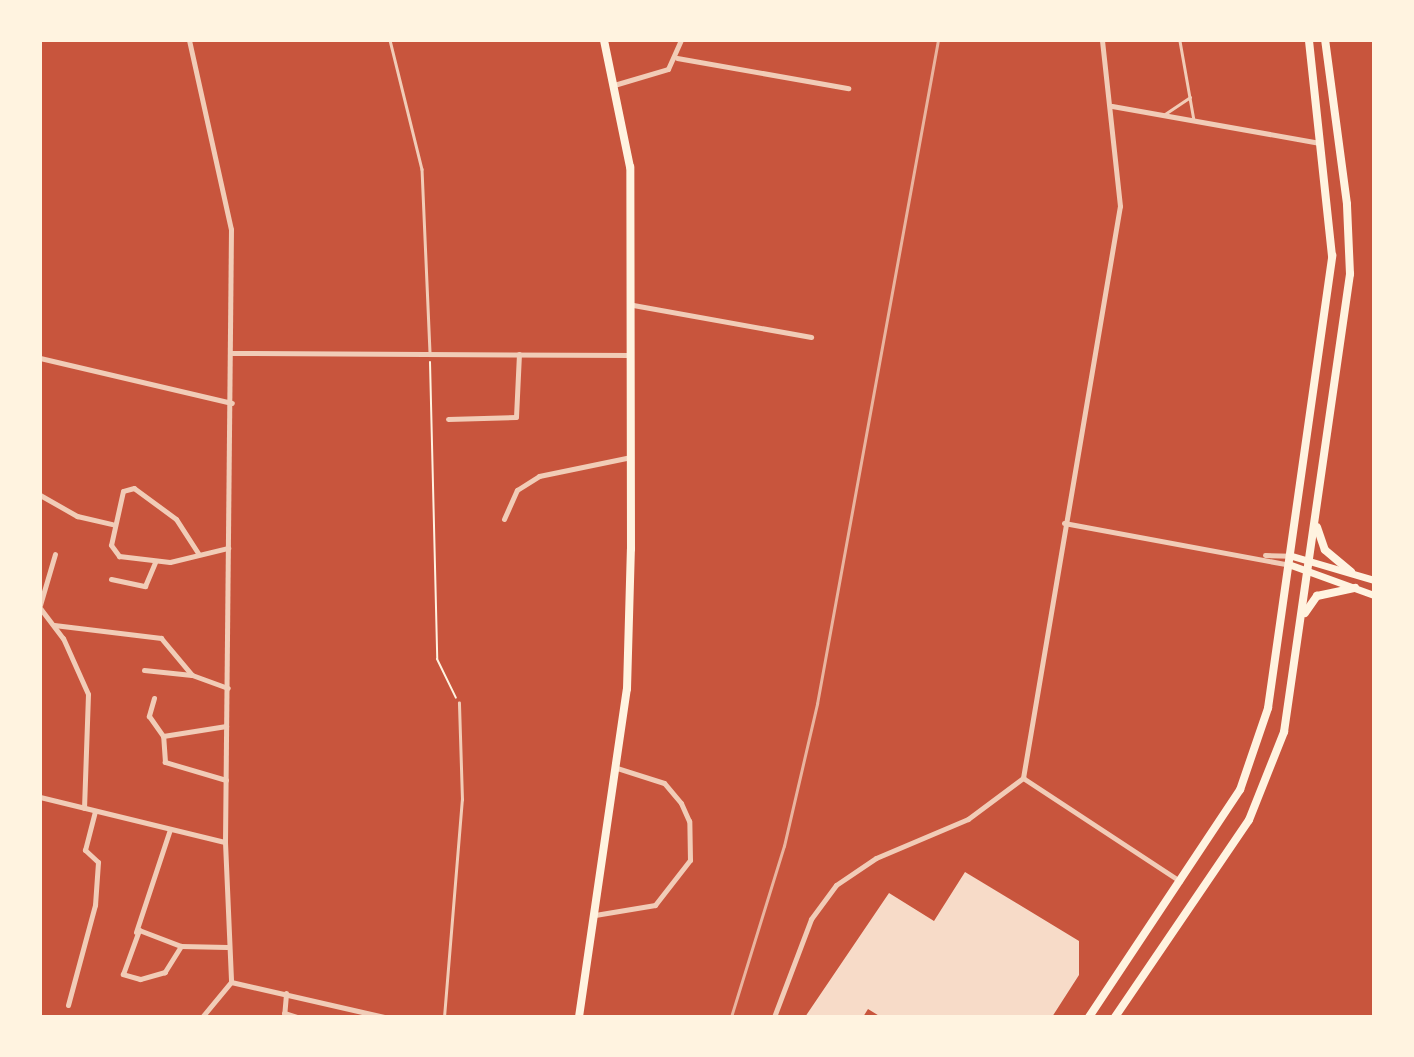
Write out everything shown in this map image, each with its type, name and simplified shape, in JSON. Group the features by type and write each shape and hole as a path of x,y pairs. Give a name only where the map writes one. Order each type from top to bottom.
{"main road":[{"path":"579,1017 627,689 633,305 630,167 604,40"},
{"path":"1089,1017 1180,881 1252,763 1268,708 1292,560 1330,287 1323,144 1309,40"},
{"path":"1115,1017 1263,794 1284,732 1351,250 1325,40"},
{"path":"1315,520 1325,550 1351,572"},
{"path":"1292,560 1309,558 1374,580"},
{"path":"1292,560 1308,572 1374,594"},
{"path":"1299,630 1317,596 1354,588"}],"street":[{"path":"189,40 229,210 232,353 225,842 227,947 231,982 206,1015"},
{"path":"614,85 661,73 677,58 681,40"},
{"path":"774,1017 811,919 836,885 876,858 968,819 1023,778 1064,523 1120,206 1112,106 1102,40"},
{"path":"677,58 848,88"},
{"path":"1112,106 1323,144"},
{"path":"633,305 811,337"},
{"path":"232,353 632,355"},
{"path":"448,419 516,417 519,354"},
{"path":"40,358 232,403"},
{"path":"504,519 517,490 539,476 631,457"},
{"path":"198,553 176,519 134,488 120,494 112,524 117,554 155,562 228,548"},
{"path":"40,495 77,516 112,524"},
{"path":"1064,523 1292,560"},
{"path":"55,554 40,607 54,625 88,694 84,808"},
{"path":"111,579 145,586 155,562"},
{"path":"54,625 161,638 192,675"},
{"path":"144,670 192,675 228,688"},
{"path":"154,698 149,716 163,736 165,762 226,780"},
{"path":"163,736 226,726"},
{"path":"595,915 655,905 690,860 689,821 681,803 664,783 617,768"},
{"path":"1023,778 1180,881"},
{"path":"40,797 225,842"},
{"path":"68,1005 95,905 98,862 85,850 95,811"},
{"path":"170,829 123,967 128,978 165,972 181,946"},
{"path":"136,932 149,930 181,946 227,947"},
{"path":"231,982 384,1017"},
{"path":"286,993 284,1015 297,1017"}],"lane":[{"path":"390,40 422,169 430,354"},
{"path":"1180,41 1194,121"},
{"path":"1162,115 1190,97"},
{"path":"444,1017 462,800 459,703"}],"path":[{"path":"430,354 437,659 459,703"}],"building":[{"path":"965,872 1079,941 1079,975 1052,1017 881,1017 868,1009 863,1017 805,1017 889,893 934,921"}],"railway":[{"path":"731,1017 784,846 817,704 938,40"}]}
